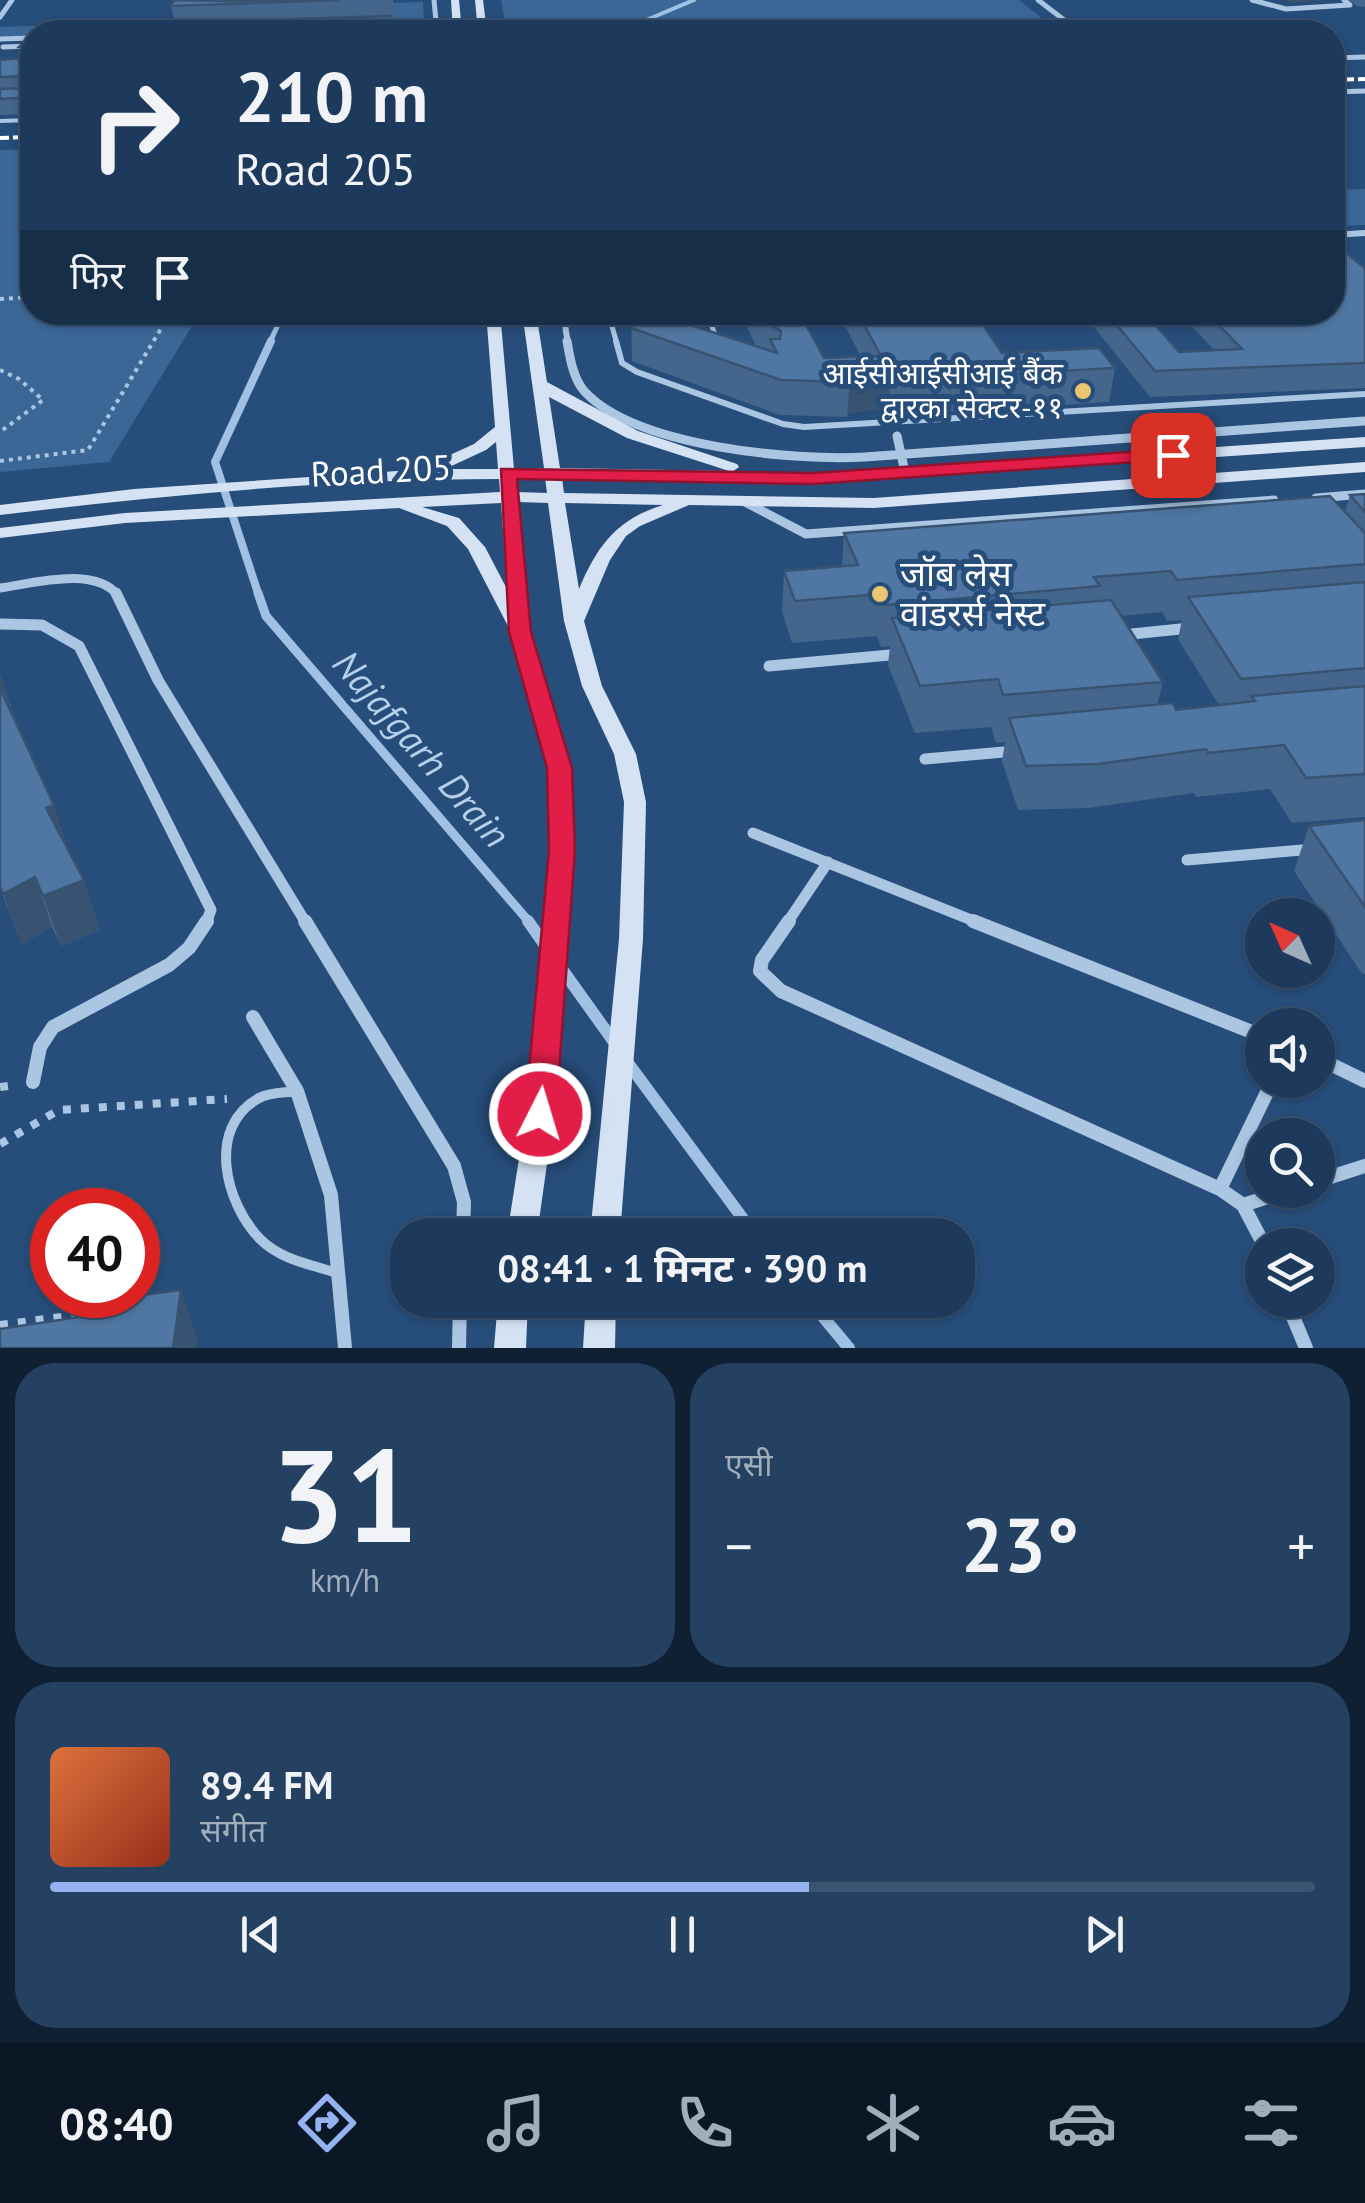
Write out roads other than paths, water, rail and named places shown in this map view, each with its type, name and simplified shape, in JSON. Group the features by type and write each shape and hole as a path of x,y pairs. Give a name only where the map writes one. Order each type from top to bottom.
{"main road":[{"path":"494,325 520,632"},
{"path":"531,325 574,620 592,686 625,754 635,802 632,939 606,1218"},
{"path":"541,386 594,420 666,449 736,468 813,478"},
{"path":"418,474 458,460 505,426"},
{"name":"Road 205","path":"0,510 134,494 418,474 553,472 813,478 1365,442"},
{"name":"Road 205","path":"0,533 125,518 554,496 874,503 1365,467"},
{"path":"574,620 614,534 646,513 701,499"},
{"path":"387,504 453,522 476,547 520,632 560,768 562,850 540,1114 525,1218"},
{"path":"510,1348 511,1318"},
{"path":"600,1348 601,1318"}],"street":[{"path":"0,17 12,0"},
{"path":"1038,0 1064,20"},
{"path":"1252,0 1286,9 1350,5 1344,0"},
{"path":"0,38 20,38"},
{"path":"10,38 3,47 20,46"},
{"path":"566,325 576,377 586,394 621,414 697,441 757,455 796,458 903,453 1365,420"},
{"path":"898,436 905,472"},
{"path":"1298,499 1365,494"},
{"path":"743,501 788,528 806,534 1278,500"},
{"path":"0,588 78,580 104,582 115,590 158,680 454,1166 464,1202 464,1218"},
{"path":"0,624 41,621 79,646 210,910 208,926 183,955 53,1027 40,1047 33,1082"},
{"path":"1107,636 1206,627"},
{"path":"769,666 908,654"},
{"path":"924,759 1020,750"},
{"path":"753,833 1245,1029"},
{"path":"1187,860 1326,848"},
{"path":"828,862 762,960 760,971 767,980 782,991 1220,1189 1243,1205 1255,1228"},
{"path":"254,1017 296,1091 331,1195 346,1348"},
{"path":"1335,1066 1365,1081"},
{"path":"1220,1189 1263,1098"},
{"path":"1335,1176 1365,1166"},
{"path":"458,1348 459,1318"},
{"path":"1294,1318 1306,1348"}],"lane":[{"path":"612,325 622,363 637,372 783,424 804,427 1365,394"},
{"path":"712,325 717,341 727,348"},
{"path":"893,423 898,436"},
{"path":"296,1091 260,1097 241,1113 228,1134 226,1180 236,1210 279,1253 341,1274"}],"waterway":[{"name":"Najafgarh Drain","path":"646,20 694,0"},
{"name":"Najafgarh Drain","path":"269,344 278,325"},
{"name":"Najafgarh Drain","path":"258,594 215,462 271,341"},
{"name":"Najafgarh Drain","path":"258,594 266,616 530,923"},
{"name":"Najafgarh Drain","path":"528,921 547,948"},
{"name":"Najafgarh Drain","path":"559,965 614,1042"},
{"name":"Najafgarh Drain","path":"628,1063 742,1218"},
{"name":"Najafgarh Drain","path":"824,1318 849,1348"}],"railway":[{"path":"1345,80 1365,79"},
{"path":"0,138 20,137"}],"place":[{"name":"आईसीआईसीआई बैंक द्वारका सेक्टर-११","path":"1083,391"},
{"name":"जॉब लेस वांडरर्स नेस्ट","path":"880,594"}]}
